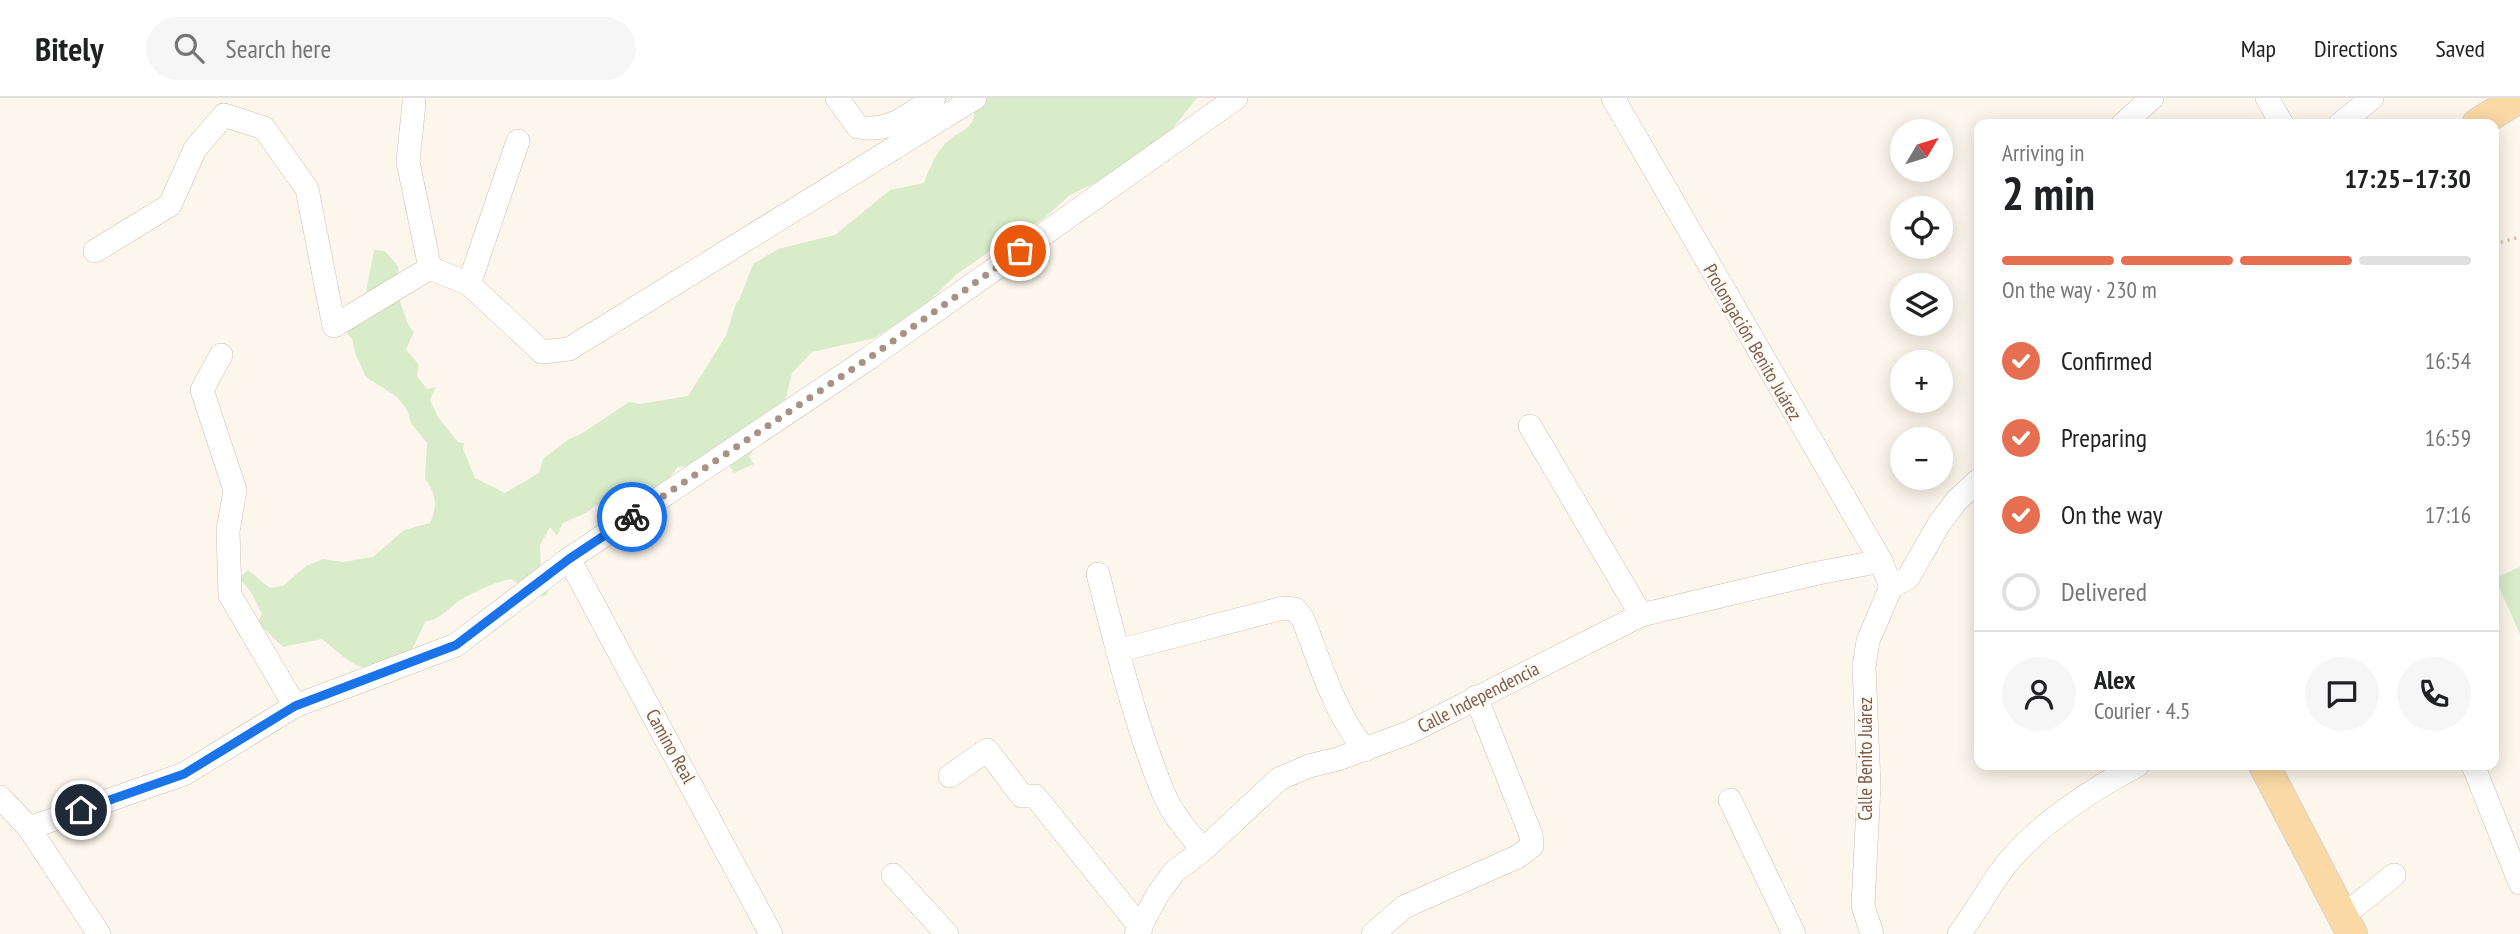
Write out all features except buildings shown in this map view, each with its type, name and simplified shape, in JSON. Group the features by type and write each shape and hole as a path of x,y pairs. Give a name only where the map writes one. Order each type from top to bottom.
{"main road":[{"path":"2485,119 2518,98"},
{"path":"2267,770 2347,925"}],"street":[{"path":"837,98 858,127 873,130 894,126 934,98"},
{"path":"430,268 469,284 541,352 569,349 975,98"},
{"path":"29,828 184,774 295,706 456,645 569,559 869,358 1236,98"},
{"name":"Prolongación Benito Juárez","path":"1613,98 1881,561 1891,587"},
{"path":"2129,119 2152,98"},
{"path":"2267,98 2280,119"},
{"path":"2346,119 2372,98"},
{"path":"414,103 408,162 430,268"},
{"path":"95,251 170,205 195,149 225,115 264,128 307,189 334,326 430,268"},
{"path":"469,284 518,141"},
{"path":"221,355 202,390 235,490 228,531 230,594 295,706"},
{"path":"1530,426 1641,615"},
{"path":"1891,587 1908,578 1916,559 1939,524 1957,500 1974,485"},
{"name":"Camino Real","path":"569,559 770,934"},
{"name":"Calle Independencia","path":"1139,931 1158,894 1174,872 1203,850 1279,779 1309,766 1365,750 1408,733 1641,615 1818,573 1881,561"},
{"path":"1098,574 1117,651 1163,793 1176,816 1203,850"},
{"name":"Calle Benito Juárez","path":"1872,934 1863,906 1862,875 1869,785 1864,667 1868,641 1891,587"},
{"path":"1117,651 1283,608 1294,610 1303,620 1336,706 1365,750"},
{"path":"1373,934 1404,907 1517,858 1532,846 1531,835 1475,697"},
{"path":"950,776 987,750 1022,796 1035,796 1139,931"},
{"path":"1959,934 2007,864 2028,841 2065,811 2130,770"},
{"path":"2475,770 2520,883"},
{"path":"0,797 29,828 99,934"},
{"path":"1730,800 1794,934"},
{"path":"893,875 947,934"},
{"path":"2347,925 2395,875"}],"path":[{"path":"2499,243 2520,237"}],"green space":[{"path":"977,98 1197,98 1157,148 1126,168 1070,195 1042,220 1012,236 957,274 924,306 875,338 812,352 792,373 785,401 749,457 754,464 734,473 726,461 678,467 648,503 635,502 611,494 586,513 563,523 557,536 550,527 540,545 541,574 548,583 547,595 538,597 511,579 477,591 431,621 425,622 411,652 372,667 355,665 322,639 283,647 262,627 256,626 262,614 251,592 239,578 248,570 270,588 283,586 306,566 323,559 343,562 373,557 404,530 430,523 433,517 435,500 425,479 427,443 411,423 407,410 397,397 366,377 352,339 343,328 360,297 366,292 374,250 385,251 398,266 400,302 414,332 406,349 419,365 417,376 427,389 436,387 430,400 438,417 458,442 464,443 463,449 475,478 505,493 539,473 543,459 569,439 629,402 640,404 688,396 726,336 736,303 753,264 778,249 835,235 890,190 924,183 941,148 971,123 973,102"},
{"path":"2520,567 2520,634 2499,587 2499,576"}],"way so far":[{"path":"632,517 869,358 1020,251"}],"route":[{"path":"81,810 184,774 295,706 456,645 569,559 632,517"}]}
